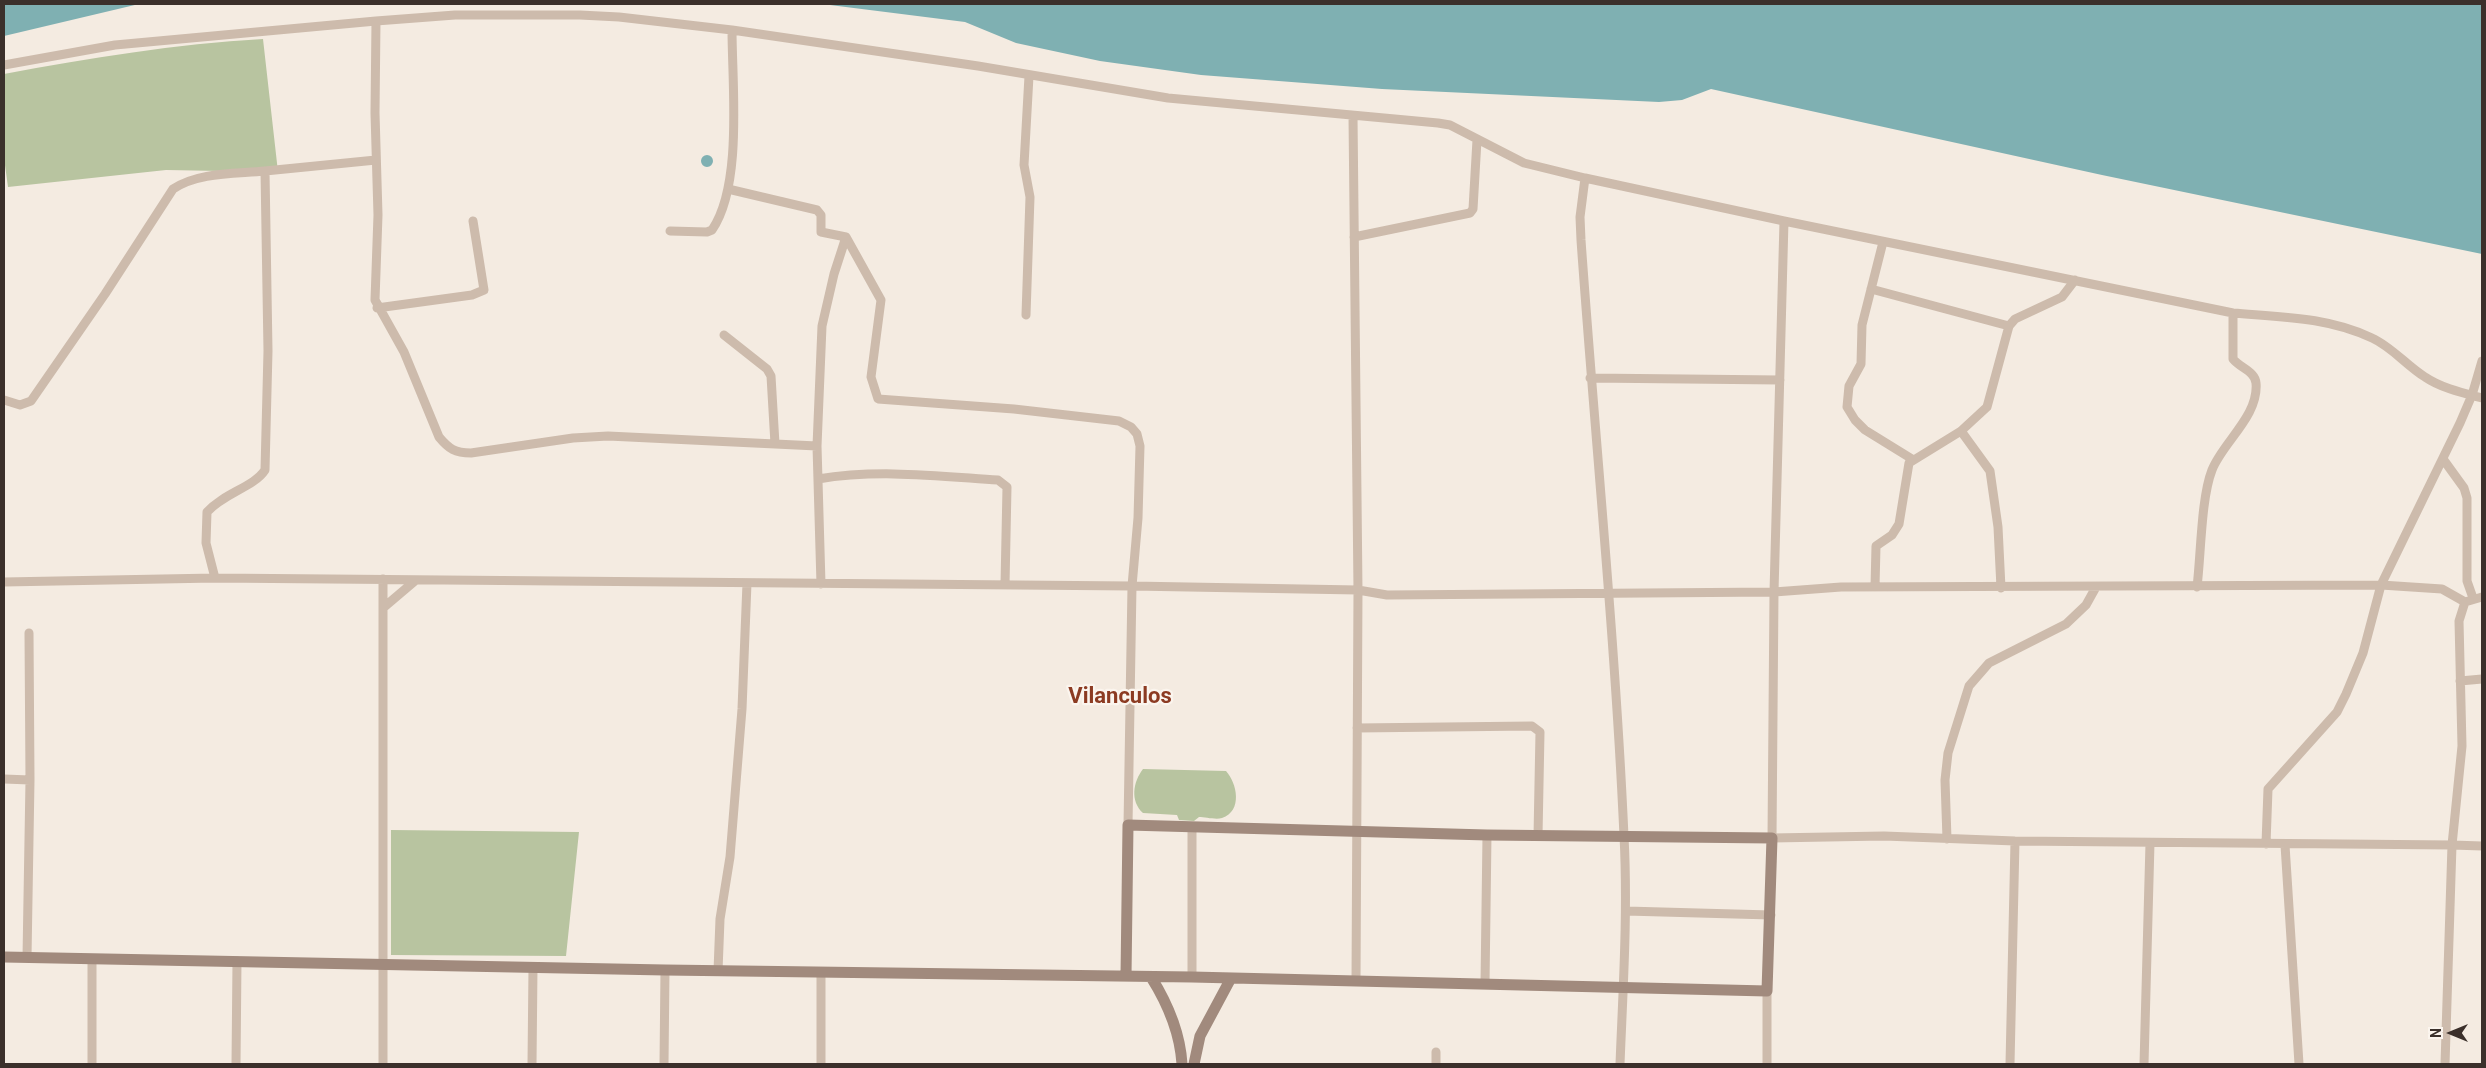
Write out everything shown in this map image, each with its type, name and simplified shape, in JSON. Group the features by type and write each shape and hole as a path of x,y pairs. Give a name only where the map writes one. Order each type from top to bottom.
{"main road":[{"path":"4,957 821,973 1192,977 1230,980 1767,991 1771,916 1772,838 1487,835 1128,825 1126,976"},
{"path":"1151,977 1162,994 1178,1033 1182,1064"},
{"path":"1194,1064 1200,1036 1230,980"}],"street":[{"path":"4,65 115,45 376,21 455,15 580,15 619,17 732,30 978,66 1168,98 1444,124 1524,163 1585,178 1883,242 2234,313 2296,317 2349,329 2374,339 2425,377 2482,398"},
{"path":"376,21 378,215 375,284 378,308 404,352 439,437 448,448 457,453 471,453 573,438 608,436 817,446"},
{"path":"670,231 707,232 712,230 728,189 732,142 732,30"},
{"path":"1026,314 1030,197 1024,165 1029,76"},
{"path":"1353,116 1358,590 1356,982"},
{"path":"1354,237 1470,213 1473,209 1477,140"},
{"path":"4,400 20,405 31,401 105,294 173,189 183,182 195,178 264,170 376,160"},
{"path":"215,578 206,543 207,512 225,496 254,481 265,470 268,400 266,371 268,352 264,170"},
{"path":"1585,178 1580,217 1581,240 1590,378 1608,593 1624,836 1626,911 1620,1064"},
{"path":"728,189 817,210 821,215 821,232 846,237 882,300 871,377 878,399 1119,421 1131,427 1137,434 1140,446 1138,518 1132,586 1128,825"},
{"path":"378,308 472,295 484,290 473,221"},
{"path":"1784,221 1774,592 1772,838 1884,836 2015,841 2482,846"},
{"path":"822,584 817,446 822,326 834,274 846,237"},
{"path":"1883,242 1862,325 1861,364 1849,386 1847,407 1854,420 1865,430 1912,460"},
{"path":"1875,587 1876,546 1892,535 1899,524 1906,469 1912,460 1961,431 1990,402 2009,326 2015,319 2062,297 2075,280"},
{"path":"1871,289 2009,326"},
{"path":"2197,587 2209,478 2218,458 2246,417 2256,387 2253,374 2233,359 2234,313"},
{"path":"724,335 767,369 771,376 775,444"},
{"path":"2266,844 2268,789 2337,712 2360,660 2381,585 2472,395 2482,361"},
{"path":"1590,378 1780,380"},
{"path":"1961,431 1990,471 1998,527 2001,588"},
{"path":"2443,458 2464,488 2467,498 2466,581 2473,599"},
{"path":"818,479 876,472 998,480 1007,487 1005,585"},
{"path":"4,582 215,578 1132,586 1358,590 1387,595 1774,592 1875,587 2381,585 2442,589 2473,599"},
{"path":"383,579 384,1064"},
{"path":"383,608 416,580"},
{"path":"718,971 720,919 730,857 742,709 747,583"},
{"path":"1947,839 1945,780 1948,753 1969,686 1989,663 2066,624 2086,605 2096,587"},
{"path":"2445,1064 2452,845 2462,746 2458,634 2461,611 2473,599"},
{"path":"27,957 30,780 29,633"},
{"path":"2460,681 2482,679"},
{"path":"1357,728 1536,727 1540,732 1538,836"},
{"path":"4,779 30,780"},
{"path":"1192,828 1192,977"},
{"path":"1485,984 1487,835"},
{"path":"2010,1064 2015,841"},
{"path":"2144,1064 2150,843"},
{"path":"2285,845 2299,1064"},
{"path":"1626,911 1771,916"},
{"path":"92,958 92,1064"},
{"path":"236,1064 237,961"},
{"path":"532,1064 533,966"},
{"path":"664,970 664,1064"},
{"path":"821,973 821,1064"},
{"path":"1767,991 1767,1064"},
{"path":"1436,1052 1436,1064"}],"green space":[{"path":"263,39 278,172 166,170 8,187 4,158 4,74 133,52"},
{"path":"1143,769 1226,771 1235,789 1236,796 1233,809 1222,818 1199,817 1194,821 1179,820 1177,815 1143,813 1136,803 1134,791"},
{"path":"391,830 579,832 566,956 391,955"}],"water":[{"path":"4,4 139,4 4,36"},
{"path":"822,4 2482,4 2482,254 2102,175 1711,89 1682,100 1659,102 1382,89 1201,75 1100,61 1016,43 965,22"},
{"path":"705,155 709,155 713,161 709,167 705,167 701,163 701,159"}],"district":[{"name":"Vilanculos","path":"1120,697"}]}
